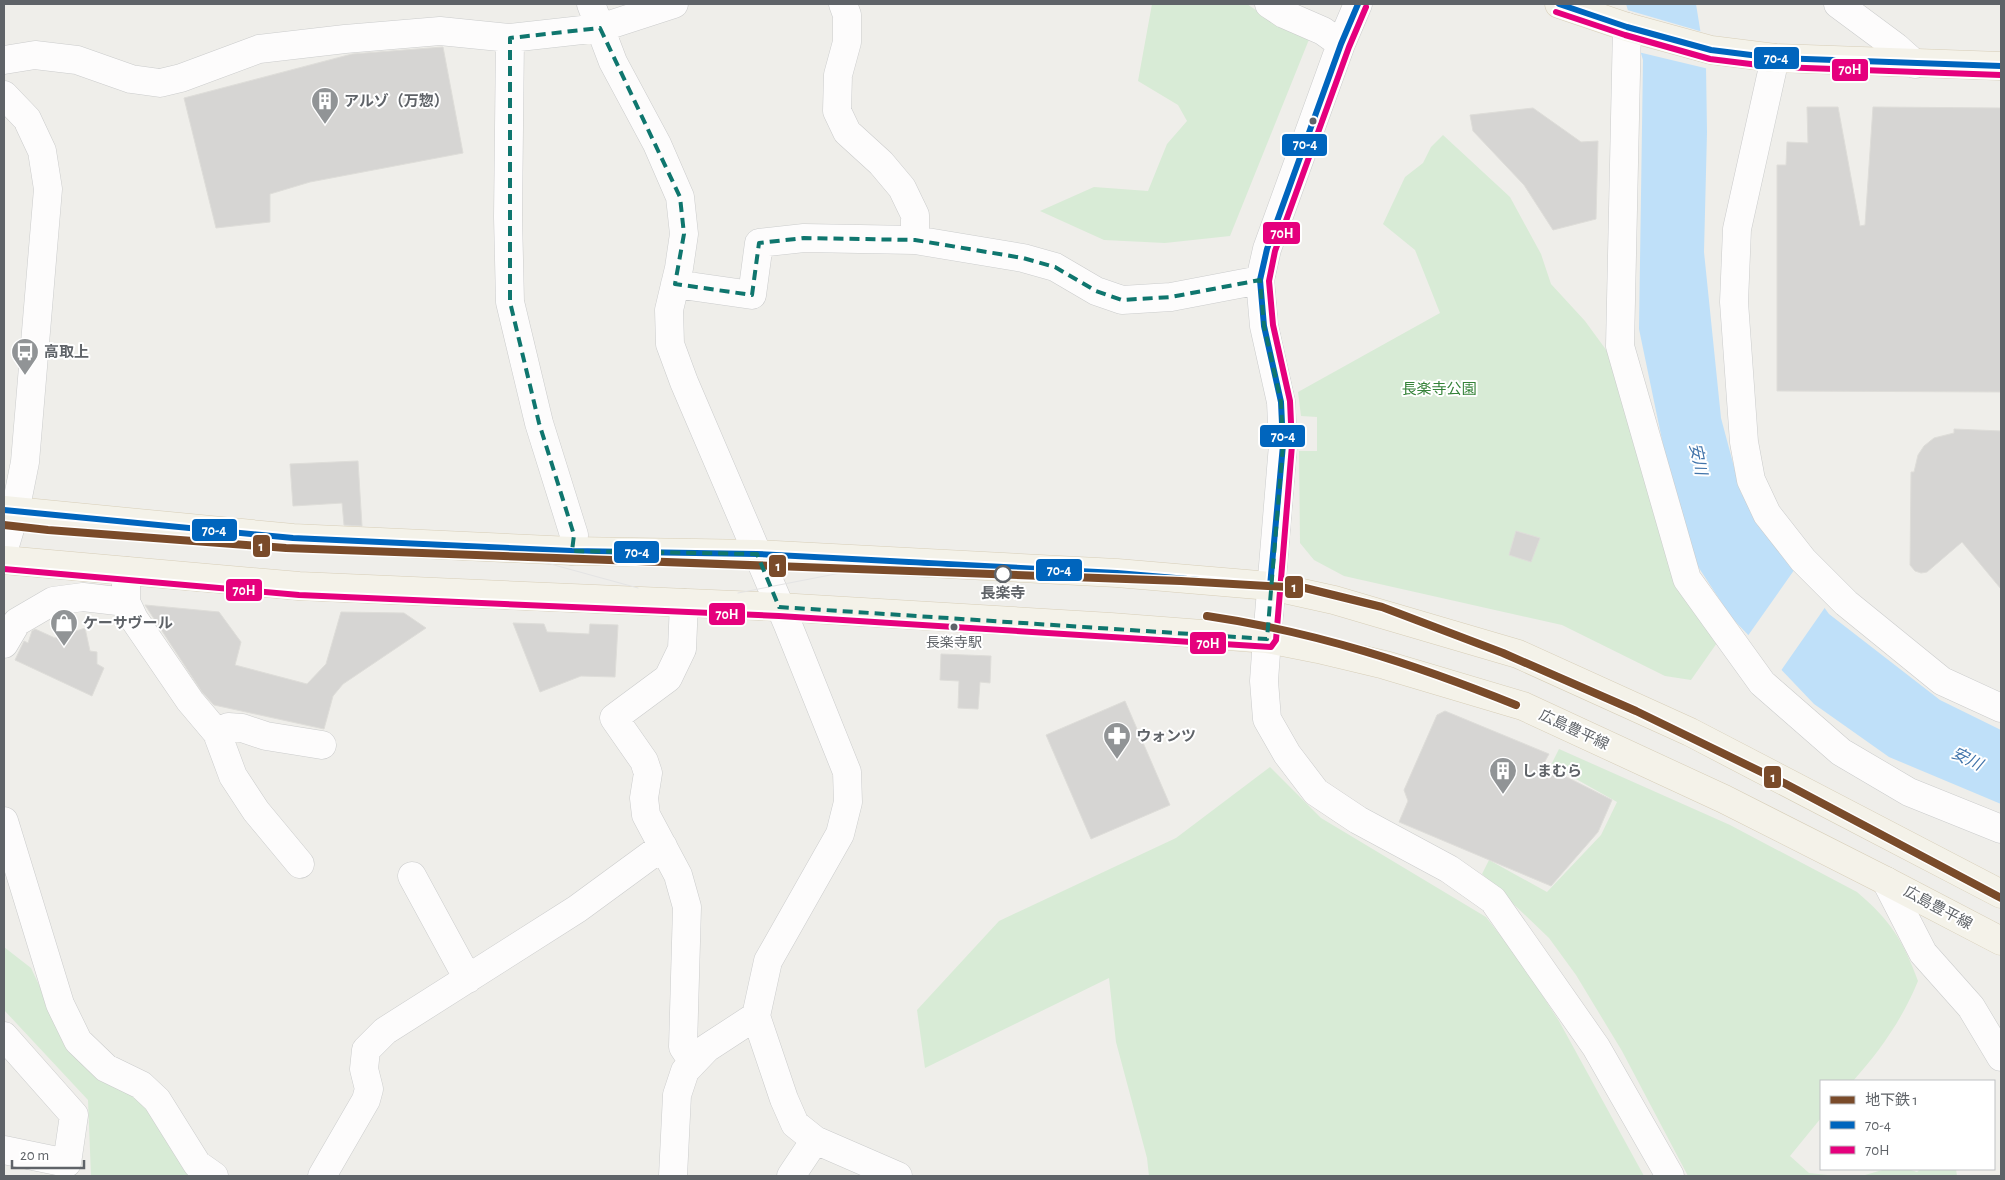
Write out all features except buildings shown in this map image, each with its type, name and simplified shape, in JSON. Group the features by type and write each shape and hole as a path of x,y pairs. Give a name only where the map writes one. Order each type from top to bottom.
{"main road":[{"path":"1559,4 1627,27 1711,50 1775,58 2001,66"},
{"path":"9,511 293,538 572,551 756,554 1117,573 1270,586 1334,600 1518,654 1690,732 2001,894"},
{"name":"広島豊平線","path":"4,560 299,586 779,607 1110,627 1266,639 1385,665 1523,706 1724,799 2001,941"}],"street":[{"path":"4,60 35,55 77,60 131,79 160,83 181,78 259,49 440,31 510,38 596,16 674,4"},
{"path":"843,4 847,15 847,42 838,75 838,111 847,132 881,163 902,188 915,215 915,240"},
{"path":"1269,4 1284,14 1323,30 1341,44"},
{"path":"1358,4 1341,44 1267,249 1260,280 1264,326 1280,402 1283,445 1266,639 1264,681 1267,719 1287,754 1316,792 1358,820 1448,869 1492,900 1596,1047 1670,1176"},
{"path":"1838,4 1896,46 1915,64"},
{"path":"596,16 613,62 657,144 680,197 684,234 669,310 670,344 684,382 847,772 848,802 840,834 768,961 756,1016 784,1098 795,1124 815,1140 898,1176"},
{"path":"1627,27 1620,346 1687,579 1762,683 1840,752 1909,792 2001,829"},
{"path":"510,38 508,217 510,302 539,423 574,535 572,551"},
{"path":"1775,58 1737,229 1734,302 1744,442 1751,480 1767,514 1803,560 1846,603 1942,680 2001,708"},
{"path":"4,95 27,119 42,150 48,189 26,462 9,511 4,549"},
{"path":"675,284 752,295 759,243 804,238 915,240 1023,258 1055,267 1096,291 1122,300 1171,297 1260,280"},
{"path":"126,571 126,602 134,619 190,701 217,732 233,776 256,811 300,864"},
{"path":"4,644 17,622 53,602 83,597 126,602"},
{"path":"684,603 682,649 668,678 614,718 644,760 648,773 644,798 646,814 678,875 687,907 683,1047 693,1062"},
{"path":"217,732 228,727 242,728 266,736 322,745"},
{"path":"4,821 60,1004 78,1041 106,1068 141,1085 157,1100 197,1164 214,1176"},
{"path":"322,1176 366,1100 369,1089 364,1069 366,1050 385,1031 578,908 663,846"},
{"path":"412,876 468,979"},
{"path":"1886,881 1923,953 1971,1007 2001,1057"},
{"path":"672,1176 678,1095 686,1071 707,1048 756,1016"},
{"path":"4,1036 74,1115 67,1163 4,1150"},
{"path":"791,1176 815,1140"}],"highlighted area":[{"path":"600,28 680,197 684,234 675,284 752,295 759,243 804,238 915,240 1023,258 1055,267 1096,291 1122,300 1171,297 1260,280 1264,326 1281,402 1283,445 1267,639 779,607 757,554 572,551 574,535 539,423 510,302 510,38"}],"green space":[{"path":"1152,4 1247,4 1263,15 1310,37 1230,236 1165,243 1104,240 1040,211 1094,187 1148,191 1167,144 1187,121 1178,105 1138,81"},
{"name":"長楽寺公園","path":"1443,135 1510,197 1541,254 1551,284 1585,321 1615,362 1719,640 1691,680 1665,676 1562,625 1344,576 1314,560 1300,543 1299,451 1317,451 1317,417 1301,416 1298,392 1440,313 1415,250 1383,224 1405,177 1423,163 1431,147"},
{"path":"1559,749 1730,825 1857,892 1887,922 1901,942 1918,981 1912,995 1890,1034 1854,1080 1820,1080 1820,1119 1790,1156 1809,1173 1837,1176 1688,1176 1622,1051 1576,975 1549,938 1482,874 1489,860 1547,892 1601,835 1617,802 1551,765"},
{"path":"1270,767 1321,818 1486,917 1518,958 1559,1021 1644,1176 1149,1176 1147,1158 1116,1042 1109,978 925,1068 917,1010 999,921 1176,838"},
{"path":"4,947 31,968 69,1048 146,1103 193,1176 91,1176 88,1100 4,1010"},
{"path":"1882,1170 1911,1170 1917,1172 1920,1170 1956,1170 1957,1176 1837,1176 1865,1175"}],"water":[{"name":"安川","path":"1626,4 1696,4 1706,66 1707,132 1704,252 1721,418 1741,493 1829,614 1940,700 2001,730 2001,804 1889,757 1814,704 1731,617 1697,565 1672,488 1639,329 1643,60"}],"pier":[{"path":"1624,9 1703,32 1709,69 1638,52"},
{"path":"1797,566 1826,606 1780,672 1747,637"}],"tram line":[{"path":"525,557 638,588"},
{"path":"738,593 861,569"}],"metro line":[{"name":"1","path":"4,525 286,548 1181,581 1305,588 1382,607 1503,653 1636,711 1784,783 2001,898"},
{"name":"1","path":"1207,616 1326,640 1402,663 1516,705"}],"transit line":[{"name":"70-4","path":"1270,586 1283,445 1281,402 1264,326 1260,280 1267,249 1341,44 1358,4"},
{"name":"70-4","path":"1559,4 1627,27 1711,50 1775,58 2001,66"},
{"name":"70H","path":"4,569 299,595 779,616 1271,647 1276,640 1292,445 1290,401 1273,325 1269,281 1275,251 1349,47 1366,7"},
{"name":"70H","path":"1556,12 1625,35 1710,59 1775,67 2001,75"},
{"name":"70-4","path":"4,510 293,538 572,551 757,554 1117,573 1270,586"}],"place":[{"name":"アルゾ（万惣）","path":"325,125"},
{"name":"高取上","path":"25,376"},
{"name":"長楽寺","path":"1003,574"},
{"name":"長楽寺駅","path":"954,627"},
{"name":"ケーサヴール","path":"64,647"},
{"name":"ウォンツ","path":"1117,760"},
{"name":"しまむら","path":"1503,795"}]}
